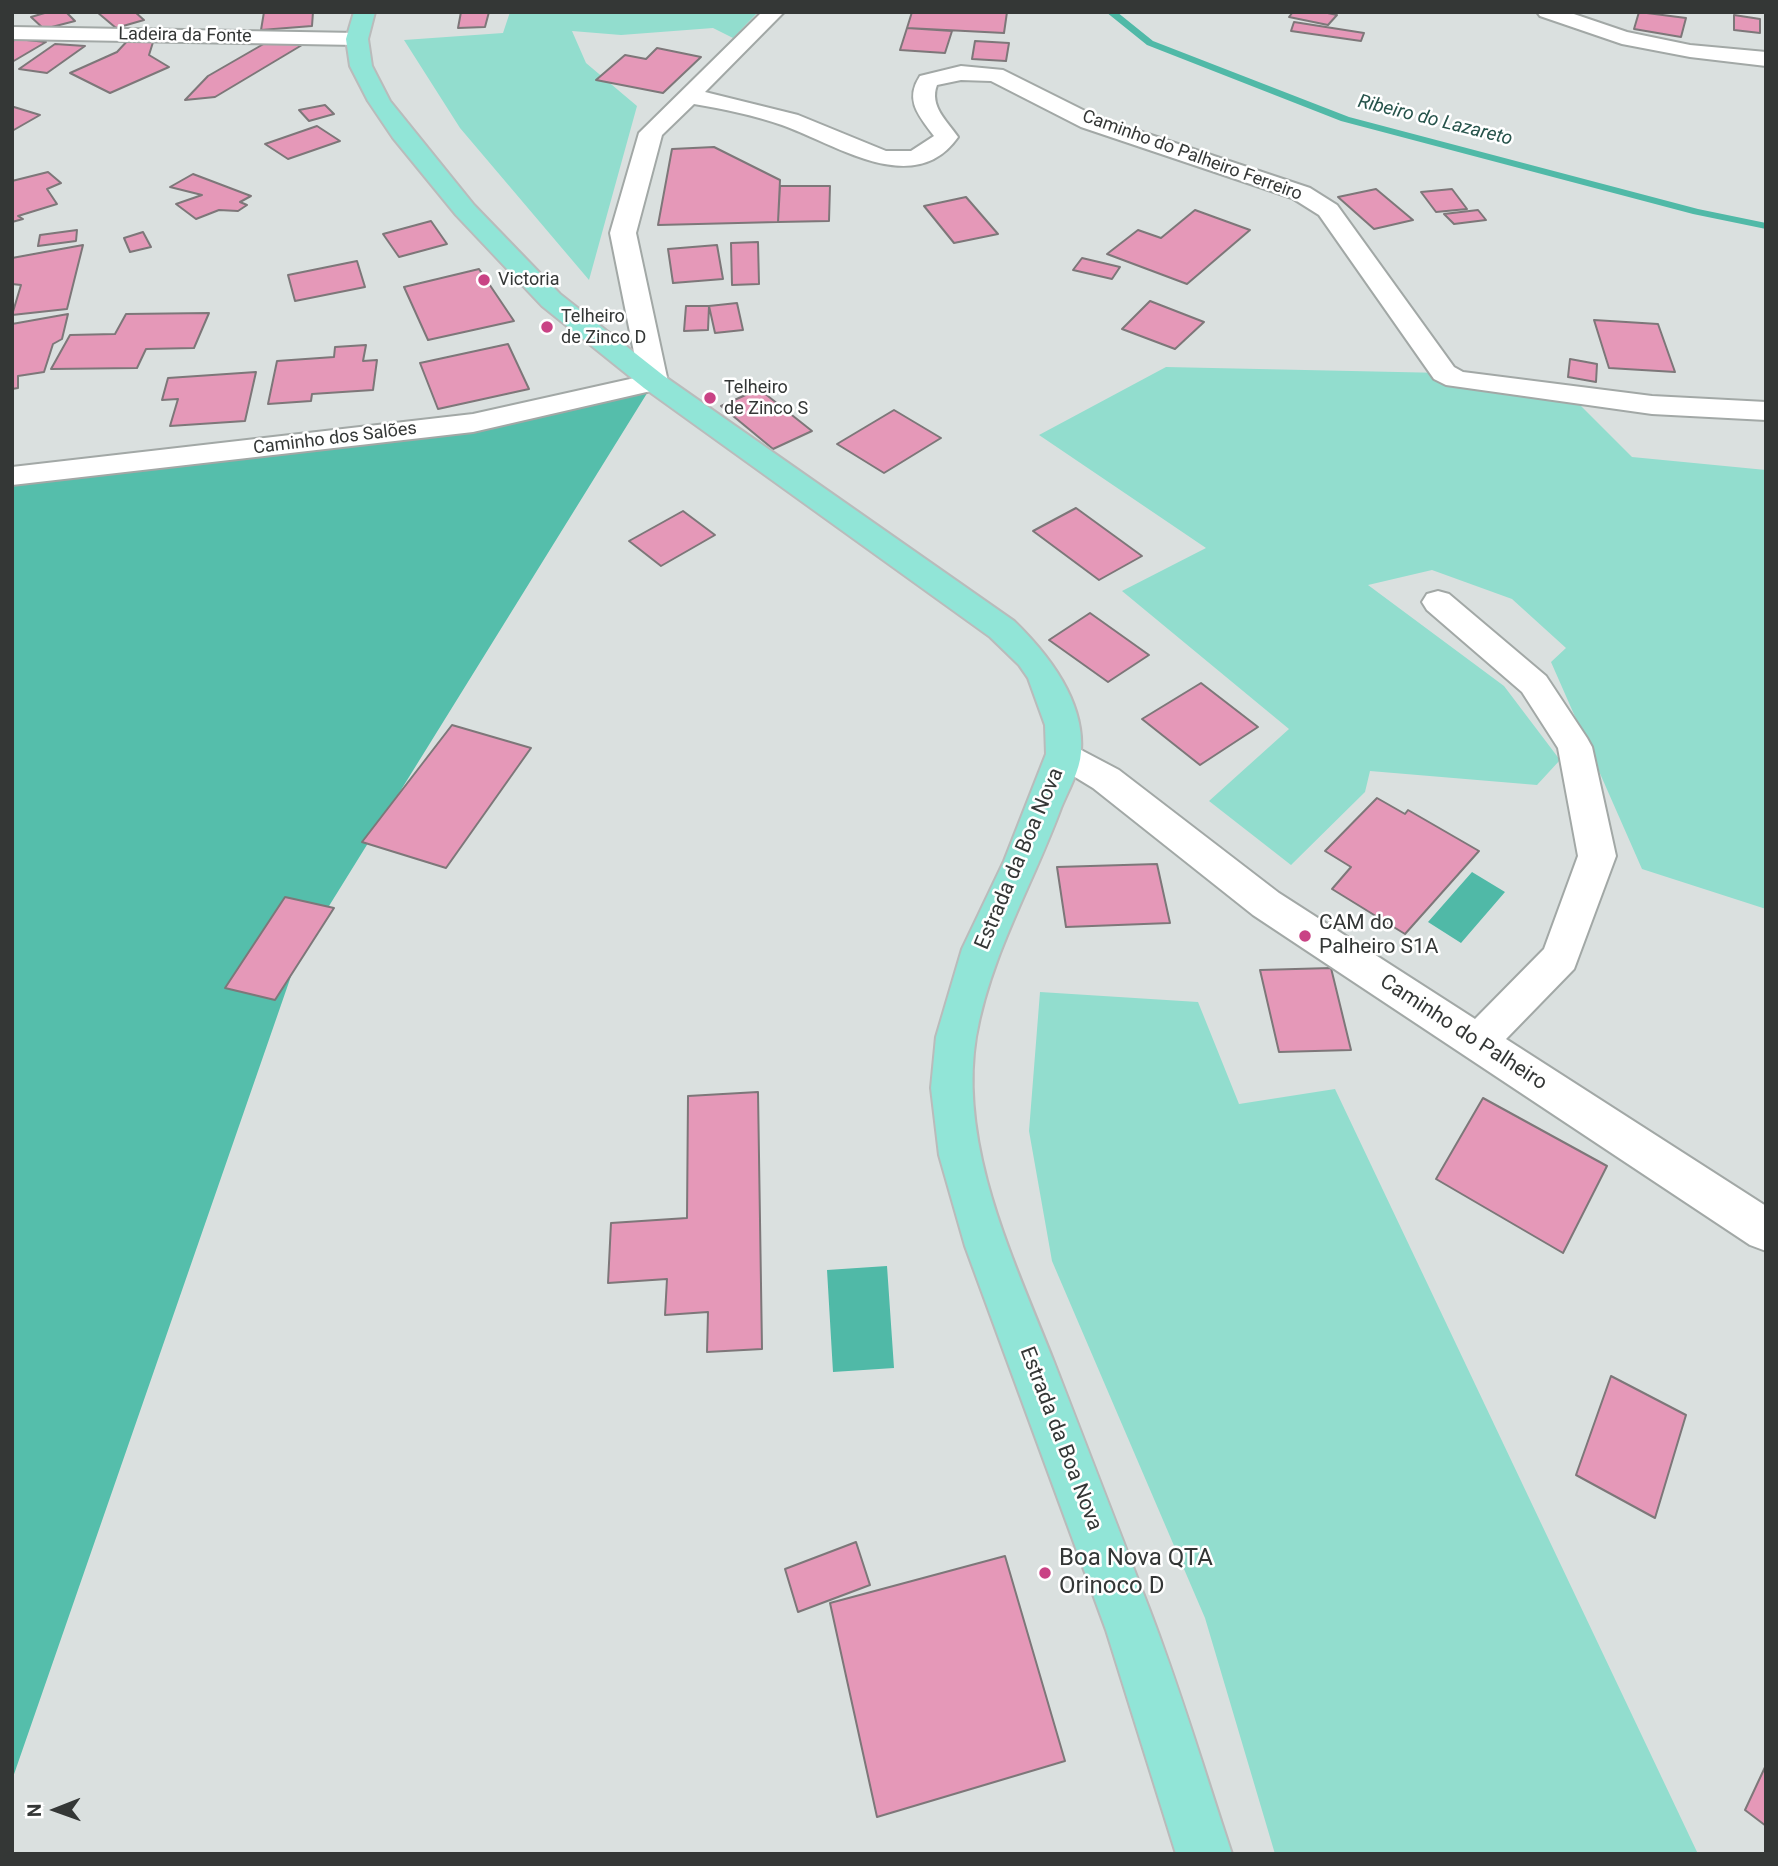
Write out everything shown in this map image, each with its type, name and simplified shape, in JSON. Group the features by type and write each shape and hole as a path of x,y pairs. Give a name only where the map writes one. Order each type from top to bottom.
{"main road":[{"name":"Estrada da Boa Nova","path":"365,12 357,39 361,66 379,101 401,134 465,210 551,300 654,382 1002,629 1031,657 1044,677 1062,725 1063,754 1023,861 981,949 956,1037 952,1088 960,1155 987,1246 1132,1630 1204,1854"}],"street":[{"path":"654,382 623,233 651,134 774,12"},
{"path":"1547,12 1622,38 1690,51 1766,59"},
{"name":"Ladeira da Fonte","path":"12,33 357,39"},
{"name":"Caminho do Palheiro Ferreiro","path":"689,96 801,124 867,154 902,160 922,156 946,137 923,107 922,91 928,81 961,73 995,75 1090,122 1301,193 1328,210 1444,373 1456,379 1639,404 1766,411"},
{"name":"Caminho dos Salões","path":"12,476 473,423 654,382"},
{"path":"1438,602 1534,684 1575,747 1597,856 1560,958 1478,1042"},
{"name":"Caminho do Palheiro","path":"1063,754 1105,779 1266,904 1766,1231"}],"shaded area":[{"path":"510,12 758,12 733,38 713,28 621,35 572,31 586,63 637,106 589,280 460,128 404,40 503,33"},
{"path":"1166,367 1444,373 1572,397 1632,457 1766,470 1766,909 1642,869 1551,662 1566,648 1512,599 1432,570 1368,585 1504,686 1560,760 1537,785 1370,771 1365,792 1291,865 1209,801 1289,729 1122,591 1206,548 1039,435"},
{"path":"654,382 298,956 12,1780 12,476 473,423"},
{"path":"1472,872 1505,892 1461,943 1428,922"},
{"path":"1040,992 1198,1002 1239,1104 1335,1089 1698,1854 1275,1854 1205,1618 1052,1261 1029,1131"},
{"path":"887,1266 894,1368 833,1372 827,1270"}],"building":[{"path":"48,12 66,12 75,21 44,29 31,17"},
{"path":"97,12 135,12 144,20 116,28"},
{"path":"264,12 313,12 312,26 261,30"},
{"path":"461,12 489,12 485,27 458,28"},
{"path":"912,12 1007,12 1004,33 907,28"},
{"path":"1293,12 1337,15 1328,25 1289,17"},
{"path":"1639,12 1686,18 1681,37 1634,29"},
{"path":"1734,15 1760,19 1760,33 1734,30"},
{"path":"1294,22 1364,33 1361,41 1291,31"},
{"path":"907,28 952,31 945,53 900,50"},
{"path":"130,38 154,39 149,55 169,67 110,93 70,73 117,52"},
{"path":"17,39 46,42 12,62 12,41"},
{"path":"975,41 1009,43 1006,61 972,59"},
{"path":"267,42 302,45 215,97 185,100 208,76"},
{"path":"55,44 85,46 47,73 19,69"},
{"path":"657,48 701,57 663,93 596,80 625,55 646,59"},
{"path":"325,105 334,114 309,121 299,110"},
{"path":"14,107 40,115 12,131"},
{"path":"317,126 340,141 288,159 265,144"},
{"path":"714,147 780,180 778,222 658,225 672,149"},
{"path":"48,172 61,183 47,189 57,204 18,216 23,219 12,222 12,181"},
{"path":"193,174 251,196 240,202 247,205 238,211 219,210 196,219 176,204 202,195 170,187"},
{"path":"780,186 830,186 829,221 778,222"},
{"path":"1376,189 1413,220 1374,229 1338,197"},
{"path":"1452,189 1467,209 1436,212 1421,192"},
{"path":"966,197 998,234 954,243 924,206"},
{"path":"1195,210 1250,230 1187,284 1107,254 1138,230 1161,238"},
{"path":"1478,210 1486,220 1454,224 1444,214"},
{"path":"431,221 447,244 399,257 383,234"},
{"path":"77,230 76,241 38,246 40,235"},
{"path":"143,232 151,247 130,252 124,238"},
{"path":"758,242 759,284 732,285 731,243"},
{"path":"83,245 67,309 12,315 21,285 12,284 12,258"},
{"path":"717,245 723,279 673,283 668,249"},
{"path":"1082,258 1120,267 1112,279 1073,270"},
{"path":"357,261 365,287 295,301 288,275"},
{"path":"479,269 514,321 428,340 404,287"},
{"path":"1150,301 1204,322 1175,349 1122,329"},
{"path":"737,303 743,330 715,333 709,306"},
{"path":"686,306 709,306 708,330 684,331"},
{"path":"209,313 194,348 146,349 137,368 51,369 70,335 115,334 126,314"},
{"path":"68,314 62,339 53,344 44,372 18,376 18,388 12,389 12,324"},
{"path":"1594,320 1658,324 1675,372 1609,368"},
{"path":"508,344 529,389 438,409 420,363"},
{"path":"366,345 363,361 377,360 373,390 312,394 311,401 268,404 277,361 334,357 335,347"},
{"path":"1570,359 1597,364 1596,382 1568,377"},
{"path":"256,372 245,421 170,426 178,399 162,400 168,378"},
{"path":"759,389 812,431 773,449 721,406"},
{"path":"894,410 941,438 884,473 837,444"},
{"path":"1076,508 1142,556 1099,580 1033,531"},
{"path":"683,511 715,535 661,566 629,541"},
{"path":"1090,613 1149,655 1108,682 1049,640"},
{"path":"1201,683 1258,727 1200,765 1142,719"},
{"path":"452,725 531,748 446,868 362,842"},
{"path":"1377,798 1405,814 1408,810 1479,851 1405,934 1332,889 1351,867 1325,851"},
{"path":"1157,864 1170,923 1066,927 1057,867"},
{"path":"285,897 334,908 275,1000 225,988"},
{"path":"1331,968 1351,1050 1279,1052 1260,970"},
{"path":"758,1092 762,1349 707,1352 708,1312 665,1315 667,1279 608,1283 611,1223 687,1218 688,1096"},
{"path":"1483,1098 1607,1166 1563,1253 1436,1179"},
{"path":"1611,1376 1686,1415 1655,1518 1576,1475"},
{"path":"856,1542 870,1585 798,1612 785,1569"},
{"path":"1005,1556 1065,1761 877,1817 830,1603"},
{"path":"1766,1765 1766,1826 1745,1810"}],"waterway":[{"name":"Ribeiro do Lazareto","path":"1111,12 1150,43 1345,119 1697,212 1766,226"}],"place":[{"name":"Victoria","path":"484,280"},
{"name":"Telheiro de Zinco D","path":"547,327"},
{"name":"Telheiro de Zinco S","path":"710,398"},
{"name":"CAM do Palheiro S1A","path":"1305,936"},
{"name":"Boa Nova QTA Orinoco D","path":"1045,1573"}]}
